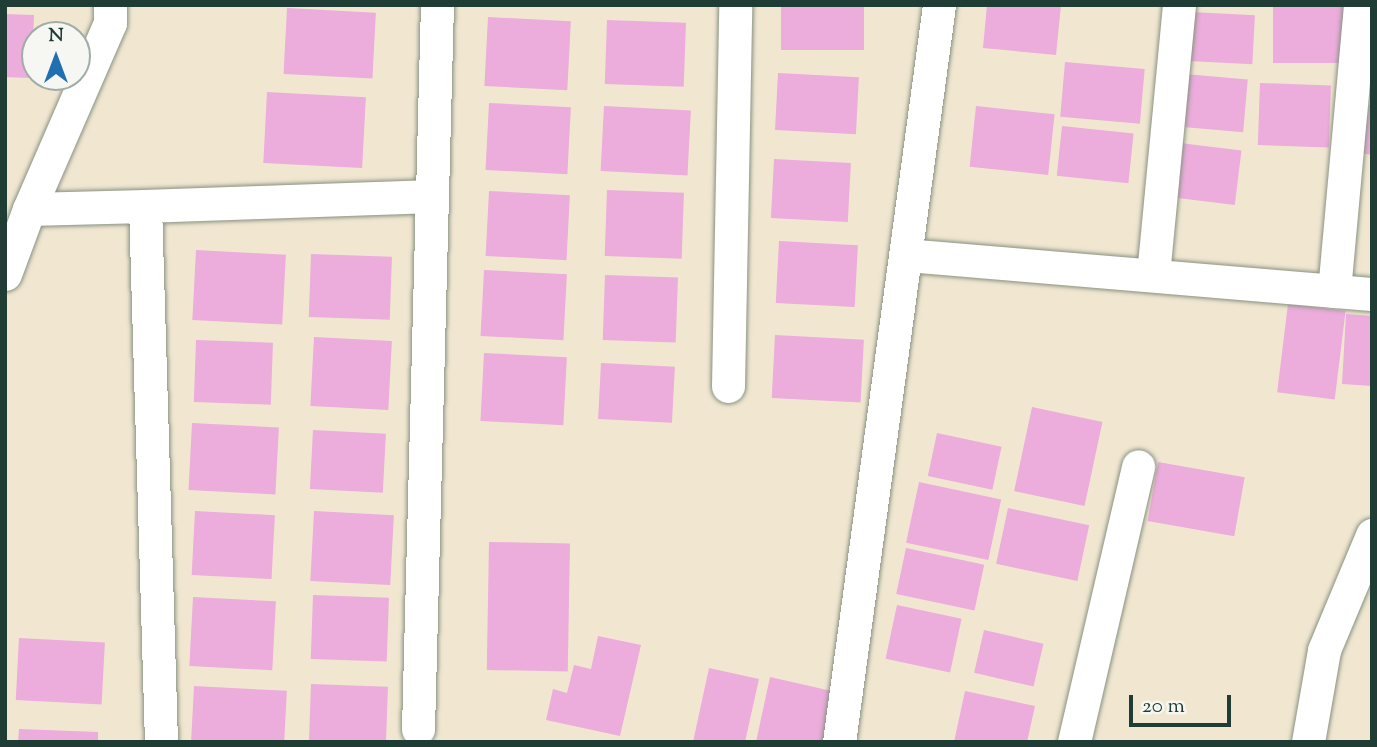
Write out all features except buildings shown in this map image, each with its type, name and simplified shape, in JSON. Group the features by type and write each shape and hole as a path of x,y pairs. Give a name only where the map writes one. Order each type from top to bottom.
{"street":[{"path":"5,274 29,209 110,23 110,5"},
{"path":"418,729 437,5"},
{"path":"728,386 735,5"},
{"path":"839,742 939,5"},
{"path":"1153,275 1179,5"},
{"path":"1334,291 1360,5"},
{"path":"29,209 432,196"},
{"path":"145,206 161,742"},
{"path":"906,255 1372,294"},
{"path":"1074,742 1138,466"},
{"path":"1308,742 1324,650 1372,535"}]}
